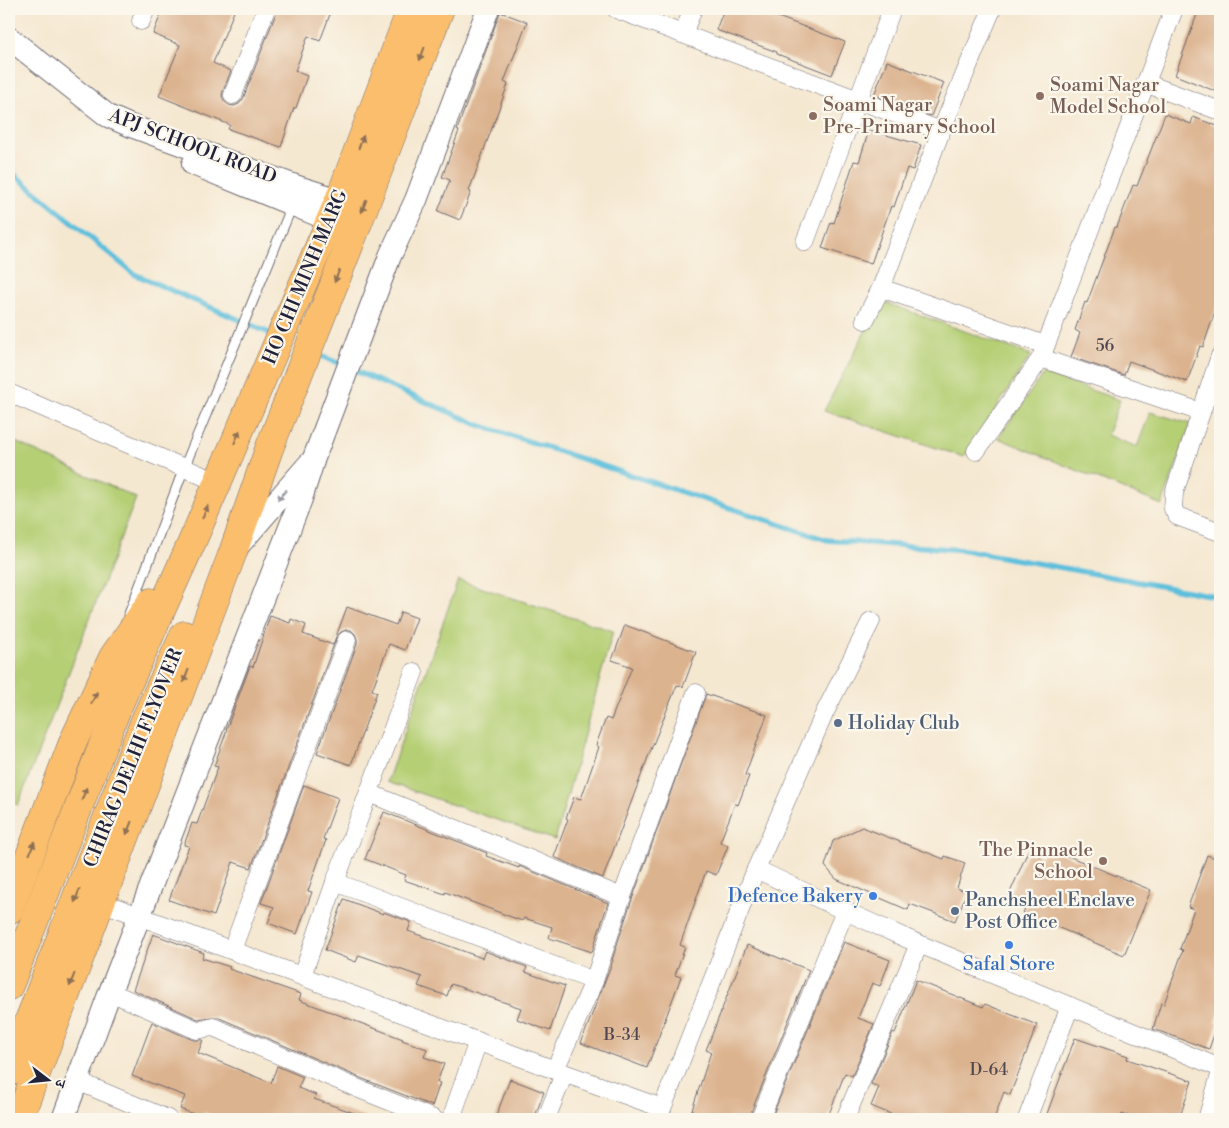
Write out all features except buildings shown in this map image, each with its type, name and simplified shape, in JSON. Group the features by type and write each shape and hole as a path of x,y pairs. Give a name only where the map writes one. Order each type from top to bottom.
{"main road":[{"name":"HO CHI MINH MARG","path":"192,542 334,210 411,9"},
{"name":"HO CHI MINH MARG","path":"269,449 440,9"},
{"path":"19,1119 233,552 269,449"},
{"name":"CHIRAG DELHI FLYOVER","path":"9,1072 145,720 269,449"},
{"path":"9,910 73,742 113,657 192,542"},
{"name":"CHIRAG DELHI FLYOVER","path":"9,986 118,706 192,542"}],"street":[{"path":"233,95 266,9"},
{"path":"63,1119 110,992 301,499 314,458 390,256 416,200 488,9"},
{"path":"616,9 941,131"},
{"path":"683,34 694,9"},
{"path":"805,242 892,9"},
{"path":"865,320 881,288 941,131 992,9"},
{"path":"976,450 1043,352 1174,9"},
{"name":"APJ SCHOOL ROAD","path":"9,38 108,116 297,197"},
{"path":"9,55 111,130 334,210"},
{"path":"1145,83 1220,110"},
{"path":"881,288 1201,412"},
{"path":"1220,356 1215,387 1201,412 1174,493 1173,509 1177,516 1220,532"},
{"path":"9,393 217,482"},
{"path":"233,552 314,458"},
{"path":"101,902 478,1041 660,1114 756,869 825,712 871,621"},
{"path":"232,950 347,640"},
{"path":"302,976 335,882 414,672"},
{"path":"546,1119 559,1072 594,981 619,905 696,693"},
{"path":"369,794 622,897"},
{"path":"756,869 919,944 1220,1068"},
{"path":"335,882 594,981"},
{"path":"760,1119 845,911"},
{"path":"845,1119 919,944"},
{"path":"110,992 197,1030 213,1027 434,1119"},
{"path":"1027,1119 1070,1006"},
{"path":"451,1119 478,1041"},
{"path":"1207,1119 1220,1075"},
{"path":"77,1081 168,1119"}],"lane":[{"path":"113,657 184,468 297,197"}],"green space":[{"path":"881,301 1031,355 964,457 824,411"},
{"path":"1043,374 1120,400 1107,435 1137,447 1150,412 1191,424 1162,505 998,438"},
{"path":"9,439 136,498 18,805 9,801"},
{"path":"458,580 613,631 555,840 387,782"}],"waterway":[{"path":"9,170 134,274 274,335"},
{"path":"314,353 345,366"},
{"path":"353,370 479,425 827,540 965,550 1220,597"}],"place":[{"name":"Soami Nagar Model School","path":"1040,96"},
{"name":"Soami Nagar Pre-Primary School","path":"813,116"},
{"name":"Holiday Club","path":"838,723"},
{"name":"The Pinnacle School","path":"1103,861"},
{"name":"Defence Bakery","path":"873,896"},
{"name":"Panchsheel Enclave Post Office","path":"955,911"},
{"name":"Safal Store","path":"1009,945"}]}
